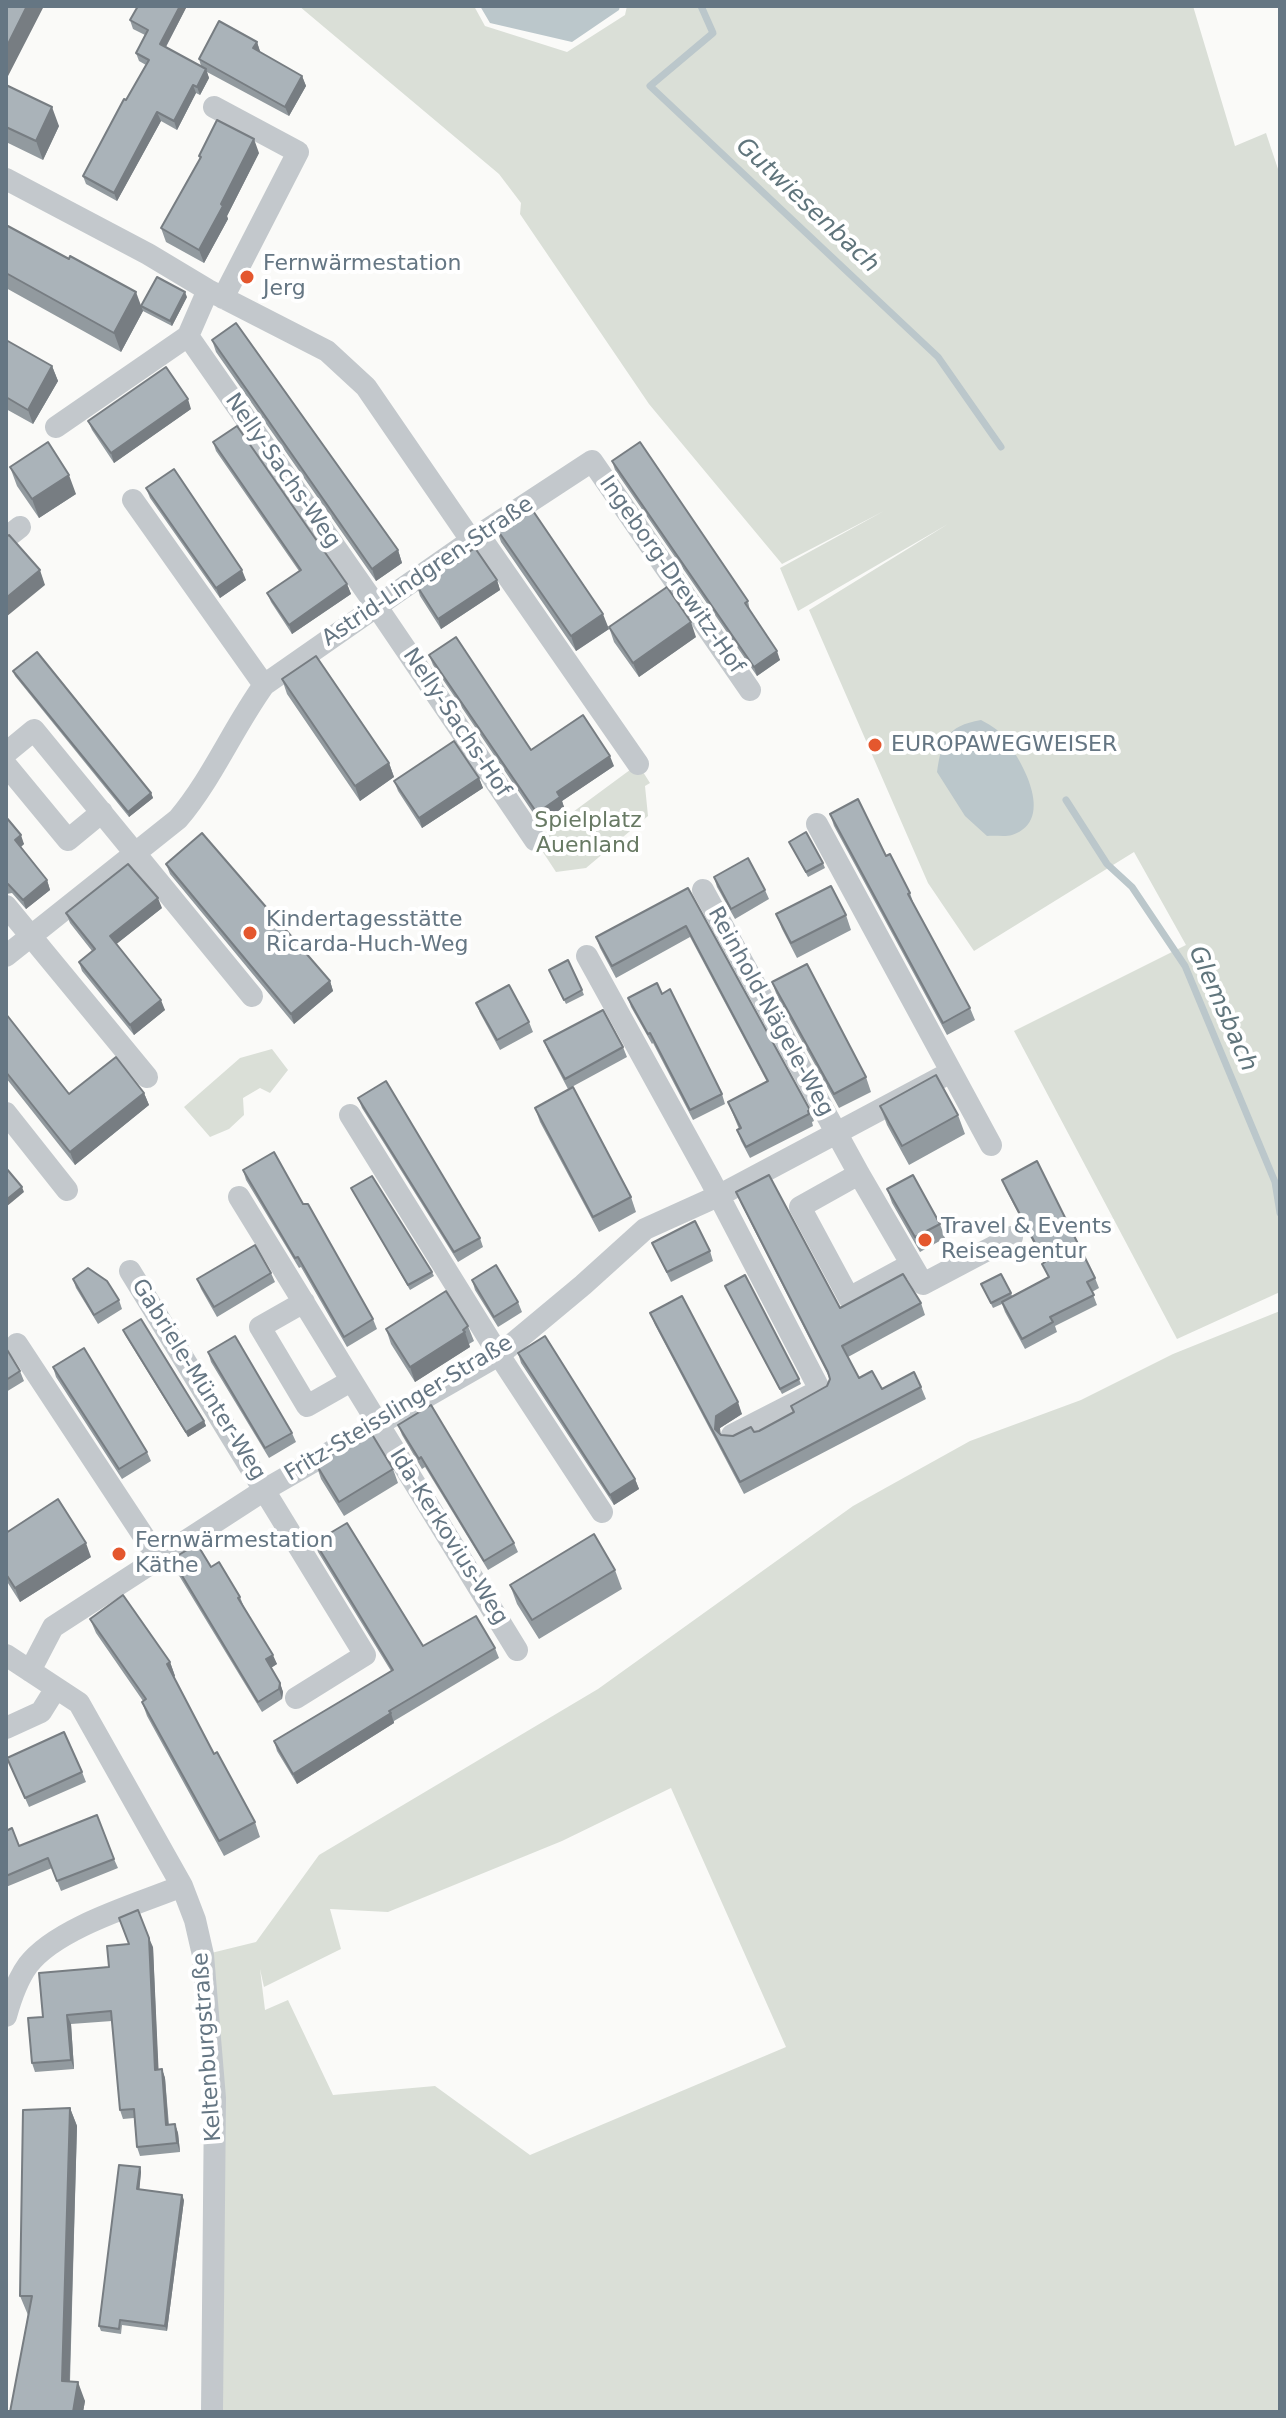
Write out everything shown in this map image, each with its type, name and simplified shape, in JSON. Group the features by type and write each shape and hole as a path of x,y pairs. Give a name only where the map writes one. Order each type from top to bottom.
{"street":[{"path":"56,427 188,336 216,294 298,152 214,107"},
{"path":"6,179 327,351 366,387 638,764"},
{"name":"Nelly-Sachs-Weg","path":"188,336 377,607"},
{"name":"Astrid-Lindgren-Straße","path":"6,956 178,819 198,796 240,717 264,685 592,461"},
{"name":"Ingeborg-Drewitz-Hof","path":"592,461 750,690"},
{"path":"133,500 264,685"},
{"name":"Nelly-Sachs-Hof","path":"377,607 535,840"},
{"path":"6,753 34,730 252,996"},
{"path":"6,765 68,840 102,812"},
{"path":"817,824 991,1145"},
{"name":"Reinhold-Nägele-Weg","path":"703,890 910,1265"},
{"path":"6,906 147,1077"},
{"path":"587,956 678,1118 820,1390 732,1435"},
{"name":"Fritz-Steisslinger-Straße","path":"30,1671 53,1627 266,1489 499,1355 645,1229 718,1196 951,1072"},
{"path":"6,1113 67,1190"},
{"path":"350,1115 499,1355 602,1512"},
{"path":"859,1174 800,1207 849,1298 910,1265 923,1284 1012,1237"},
{"name":"Ida-Kerkovius-Weg","path":"239,1197 517,1650"},
{"name":"Gabriele-Münter-Weg","path":"130,1271 365,1655 296,1698"},
{"path":"304,1302 260,1327 267,1340 307,1406 351,1381"},
{"path":"17,1344 158,1558"},
{"name":"Keltenburgstraße","path":"6,1655 79,1703 182,1886 195,1920 203,1955 215,2098 212,2412"},
{"path":"6,1728 41,1712 56,1688"},
{"path":"6,2016 12,1994 29,1964 65,1934 182,1886"}],"green space":[{"path":"299,6 474,6 485,26 567,52 625,15 627,6 1193,6 1235,146 1266,133 1280,175 1280,1292 1177,1339 1014,1031 1186,945 1134,852 974,951 928,883 809,610 948,524 798,611 780,568 884,511 782,564 649,404 520,214 521,203 499,174"},
{"name":"Spielplatz Auenland","path":"638,764 650,783 645,786 648,816 586,868 556,872 535,840"},
{"path":"272,1049 288,1070 270,1093 260,1088 243,1098 244,1115 229,1129 210,1137 184,1107 240,1058"},
{"path":"1280,1311 1280,2412 212,2412 203,1955 256,1942 319,1855 598,1689 853,1506 970,1441 1081,1400 1173,1354","holes":["671,1788 786,2047 530,2155 435,2086 333,2095 288,2000 265,2010 260,1969 264,1987 341,1949 330,1909 388,1912 562,1841"]}],"shaded area":[{"path":"480,6 620,6 619,10 572,42 490,23"},
{"path":"981,720 997,730 1009,744 1031,787 1034,802 1032,816 1026,827 1012,835 987,836 965,816 937,772 948,736 960,726"}],"building":[{"path":"6,6 27,6 6,48"},
{"path":"138,6 180,6 160,44 206,69 197,87 193,85 174,121 157,112 114,193 83,176 124,99 149,60 136,53 148,30 130,20"},
{"path":"219,21 257,42 253,48 302,76 285,107 199,59"},
{"path":"6,85 52,107 36,141 6,127"},
{"path":"217,120 254,139 199,250 161,228 201,157"},
{"path":"6,225 136,292 114,333 6,273"},
{"path":"157,277 185,292 170,321 141,306"},
{"path":"236,323 398,550 372,569 212,340"},
{"path":"6,340 52,366 28,410 6,397"},
{"path":"166,367 188,399 111,453 88,421"},
{"path":"237,426 347,584 289,625 267,593 301,570 213,442"},
{"path":"48,442 69,475 32,499 10,467"},
{"path":"640,442 748,601 745,603 777,651 754,667 612,461"},
{"path":"174,469 242,570 216,588 146,488"},
{"path":"529,505 603,614 571,636 496,528"},
{"path":"9,535 40,570 6,598 6,537"},
{"path":"475,548 497,580 438,619 417,586"},
{"path":"667,587 691,622 633,663 609,627"},
{"path":"456,637 531,750 583,715 610,756 557,792 560,797 537,813 429,655"},
{"path":"37,652 151,793 128,812 13,671"},
{"path":"316,656 389,763 355,786 282,679"},
{"path":"454,741 479,778 419,818 394,781"},
{"path":"858,799 970,1008 943,1023 830,814"},
{"path":"6,817 21,835 15,840 47,880 23,900 6,884"},
{"path":"806,832 823,863 806,872 789,842"},
{"name":"Kindertagesstätte Ricarda-Huch-Weg","path":"202,833 330,981 291,1014 166,864"},
{"path":"748,858 765,890 731,909 714,877"},
{"path":"128,864 158,898 110,936 161,1000 130,1025 79,962 95,949 66,913"},
{"path":"831,886 846,915 791,943 776,914"},
{"path":"688,888 810,1110 809,1114 746,1147 737,1130 741,1128 728,1102 768,1081 686,926 612,966 596,937"},
{"path":"568,960 582,990 564,1000 549,970"},
{"path":"807,964 866,1077 834,1094 772,982"},
{"path":"657,983 662,994 670,989 722,1094 690,1110 628,998"},
{"path":"509,985 529,1022 497,1040 476,1003"},
{"path":"603,1010 623,1047 565,1079 544,1041"},
{"path":"6,1014 69,1094 116,1057 144,1093 70,1152 6,1072"},
{"path":"936,1075 958,1115 902,1146 880,1106"},
{"path":"386,1081 480,1238 454,1252 358,1098"},
{"path":"573,1087 631,1197 593,1217 535,1108"},
{"path":"274,1152 303,1204 308,1204 373,1319 344,1337 243,1170"},
{"path":"1037,1161 1095,1278 1087,1282 1094,1295 1050,1317 1053,1322 1022,1339 1002,1302 1049,1277 1042,1264 1045,1262 1002,1180"},
{"path":"6,1168 22,1187 6,1200"},
{"path":"769,1175 840,1308 903,1274 921,1303 842,1346 859,1378 872,1371 882,1389 914,1372 921,1387 740,1482 650,1313 682,1296 738,1402 716,1416 715,1429 721,1435 733,1436 751,1427 754,1432 759,1431 794,1412 791,1406 827,1386 830,1379 828,1372 736,1192"},
{"path":"913,1175 940,1224 915,1237 887,1189"},
{"path":"372,1176 432,1272 408,1285 351,1188"},
{"path":"695,1221 710,1251 667,1272 652,1243"},
{"path":"255,1245 271,1273 214,1307 197,1279"},
{"path":"496,1265 518,1302 494,1317 472,1280"},
{"path":"88,1268 107,1281 119,1300 94,1315 73,1279"},
{"path":"1001,1274 1011,1293 991,1303 981,1284"},
{"path":"745,1275 799,1379 780,1389 725,1286"},
{"path":"446,1291 468,1326 463,1330 465,1332 410,1367 386,1329"},
{"path":"141,1319 204,1421 186,1432 123,1330"},
{"path":"235,1336 292,1433 265,1448 208,1352"},
{"path":"545,1336 635,1479 610,1495 518,1353"},
{"path":"6,1348 20,1371 6,1380"},
{"path":"84,1348 147,1452 119,1469 53,1367"},
{"path":"431,1405 514,1543 484,1561 398,1425"},
{"path":"370,1431 393,1469 339,1502 316,1464"},
{"path":"58,1499 86,1543 15,1588 6,1574 6,1533"},
{"path":"347,1523 423,1646 476,1616 495,1648 389,1711 391,1713 293,1774 274,1741 393,1670 315,1542"},
{"path":"594,1534 615,1570 532,1620 510,1585"},
{"path":"197,1544 211,1567 219,1562 273,1655 266,1659 280,1683 279,1689 258,1702 172,1559"},
{"path":"123,1595 170,1662 167,1664 214,1754 217,1752 255,1822 219,1841 142,1702 146,1699 90,1619"},
{"path":"64,1732 82,1772 25,1798 7,1758"},
{"path":"97,1815 114,1859 57,1881 48,1858 6,1876 6,1831 12,1828 19,1846"},
{"path":"138,1910 149,1938 155,2070 162,2069 166,2125 175,2124 177,2143 137,2147 134,2109 120,2110 111,2011 67,2015 71,2060 32,2063 28,2018 43,2017 39,1973 109,1967 107,1946 129,1944 119,1918"},
{"path":"70,2108 62,2381 78,2382 73,2412 10,2412 32,2296 20,2296 23,2110"},
{"path":"119,2165 140,2167 137,2189 182,2195 165,2326 120,2320 119,2329 99,2326"}],"waterway":[{"name":"Gutwiesenbach","path":"701,6 713,33 650,86 938,357 1001,447"},
{"name":"Glemsbach","path":"1066,800 1107,864 1132,887 1185,966 1275,1182 1280,1213"}],"place":[{"name":"Fernwärmestation Jerg","path":"247,277"},
{"name":"EUROPAWEGWEISER","path":"875,745"},
{"name":"Kindertagesstätte Ricarda-Huch-Weg","path":"250,933"},
{"name":"Travel & Events Reiseagentur","path":"925,1240"},
{"name":"Fernwärmestation Käthe","path":"119,1554"}]}
